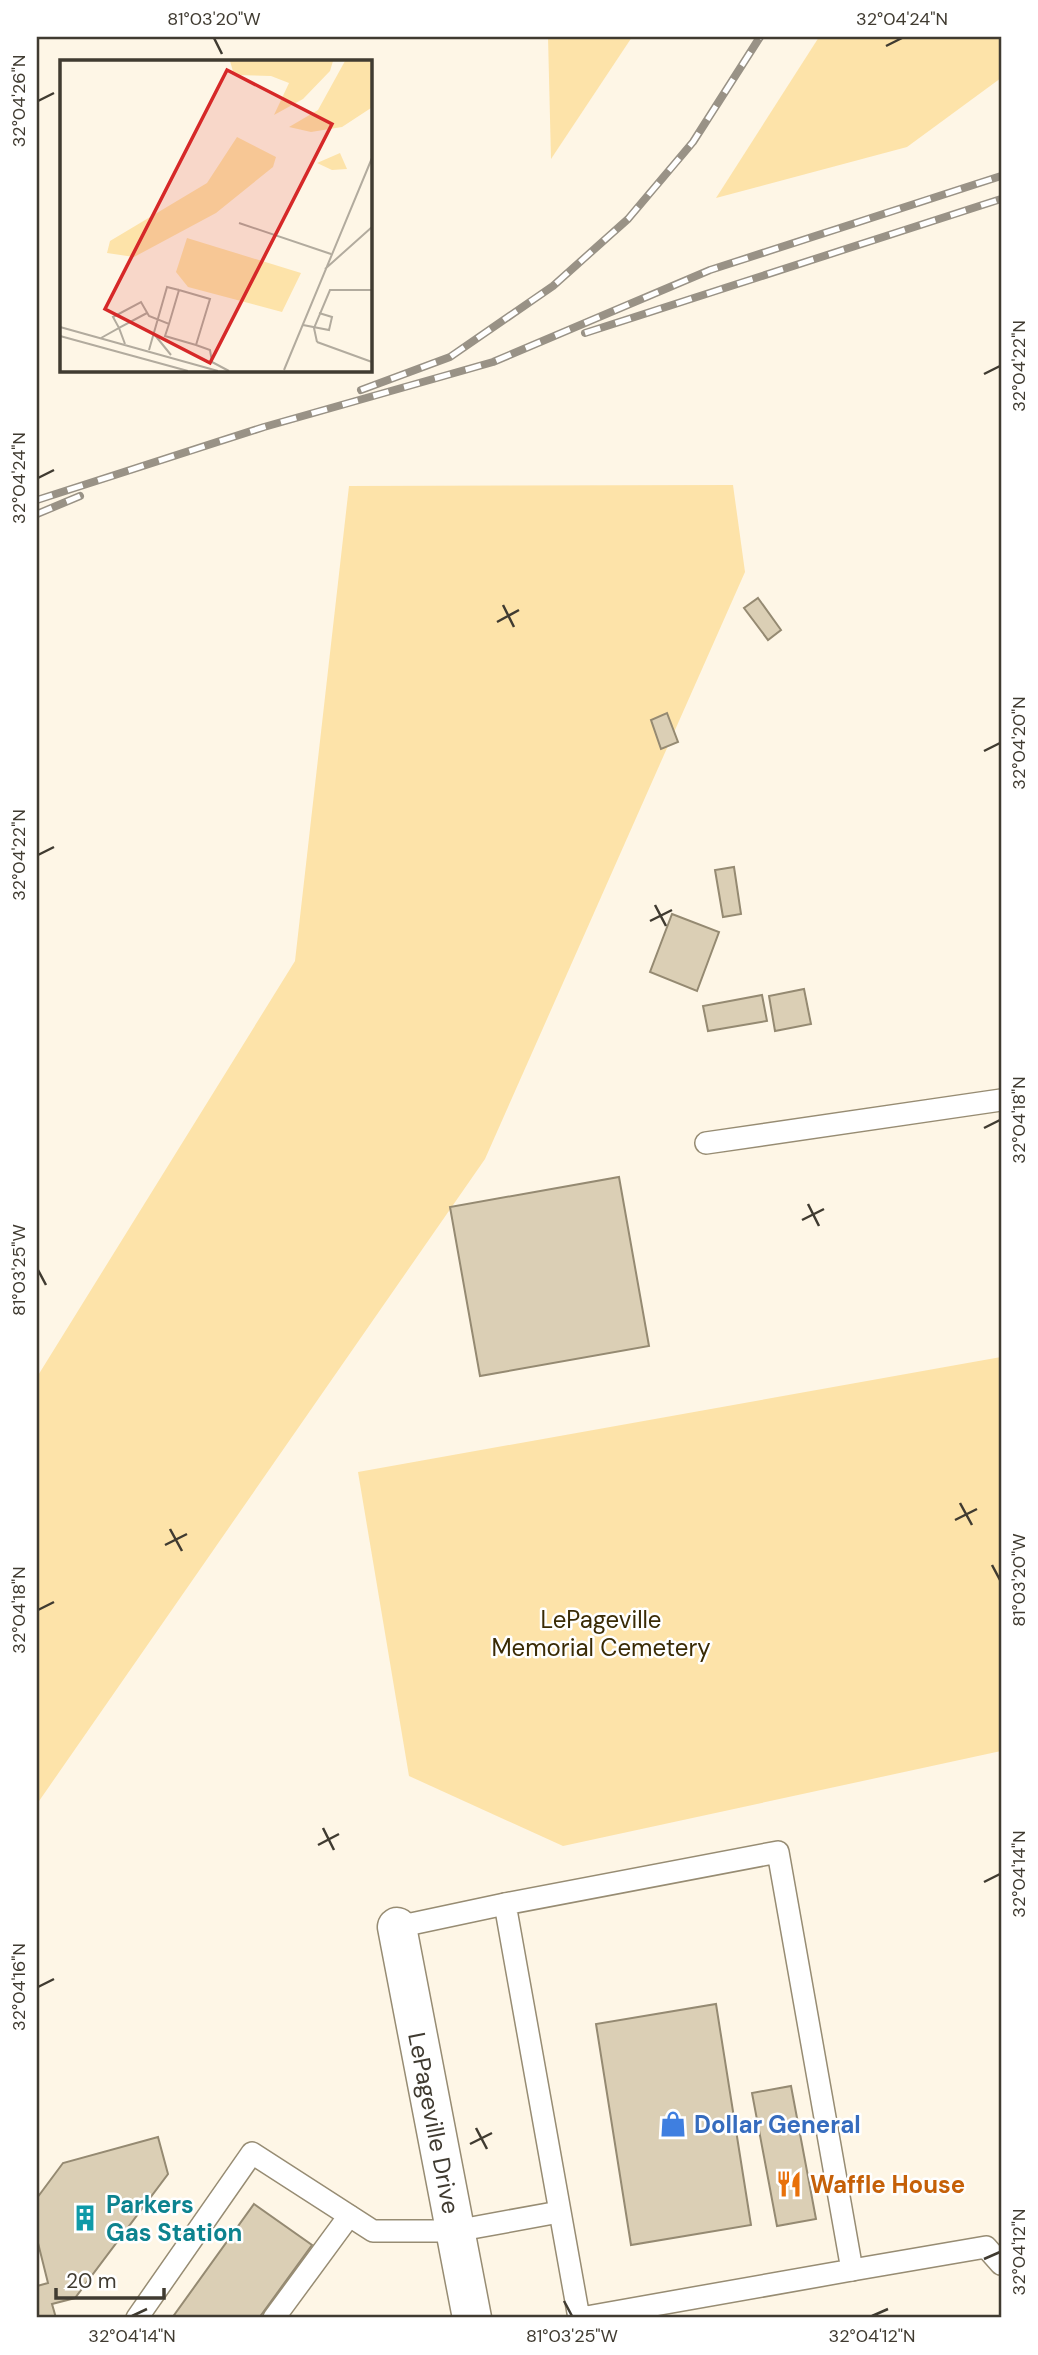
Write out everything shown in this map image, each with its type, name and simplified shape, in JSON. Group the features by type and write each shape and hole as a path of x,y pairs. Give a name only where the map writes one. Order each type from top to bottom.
{"street":[{"name":"LePageville Drive","path":"397,1927 472,2318"}],"lane":[{"path":"706,1143 1001,1100"},
{"path":"397,1927 778,1852 852,2270"},
{"path":"506,1905 580,2318 986,2247 1001,2264"},
{"path":"138,2318 252,2153 373,2231 455,2231 559,2212"},
{"path":"274,2318 349,2216"}],"green space":[{"path":"548,37 632,37 551,159"},
{"path":"819,37 1001,37 1001,78 907,147 716,198"},
{"path":"733,485 745,572 485,1159 37,1804 37,1377 295,961 349,486"},
{"name":"LePageville Memorial Cemetery","path":"1001,1357 1001,1751 563,1846 409,1776 358,1472"}],"building":[{"path":"758,598 781,630 768,640 744,608"},
{"path":"667,713 678,742 661,749 651,720"},
{"path":"734,867 741,914 723,917 715,870"},
{"path":"672,914 719,932 697,991 650,972"},
{"path":"804,989 811,1024 775,1031 769,996"},
{"path":"762,995 767,1021 708,1031 703,1006"},
{"path":"619,1177 649,1346 480,1376 450,1207"},
{"name":"Dollar General","path":"716,2004 751,2225 631,2245 596,2024"},
{"name":"Waffle House","path":"791,2086 816,2219 777,2226 752,2093"},
{"name":"Parkers Gas Station","path":"158,2137 168,2174 75,2298 52,2304 56,2318 37,2318 37,2286 48,2283 37,2239 37,2198 63,2163"},
{"path":"254,2204 312,2245 259,2318 172,2318"}],"railway":[{"path":"361,390 450,357 553,286 628,219 693,142 760,37"},
{"path":"37,500 264,427 493,362 710,270 1001,176"},
{"path":"585,333 1001,199"},
{"path":"37,514 80,496"}],"place":[{"name":"Dollar General","path":"673,2124"},
{"name":"Waffle House","path":"789,2184"},
{"name":"Parkers Gas Station","path":"85,2218"}]}
